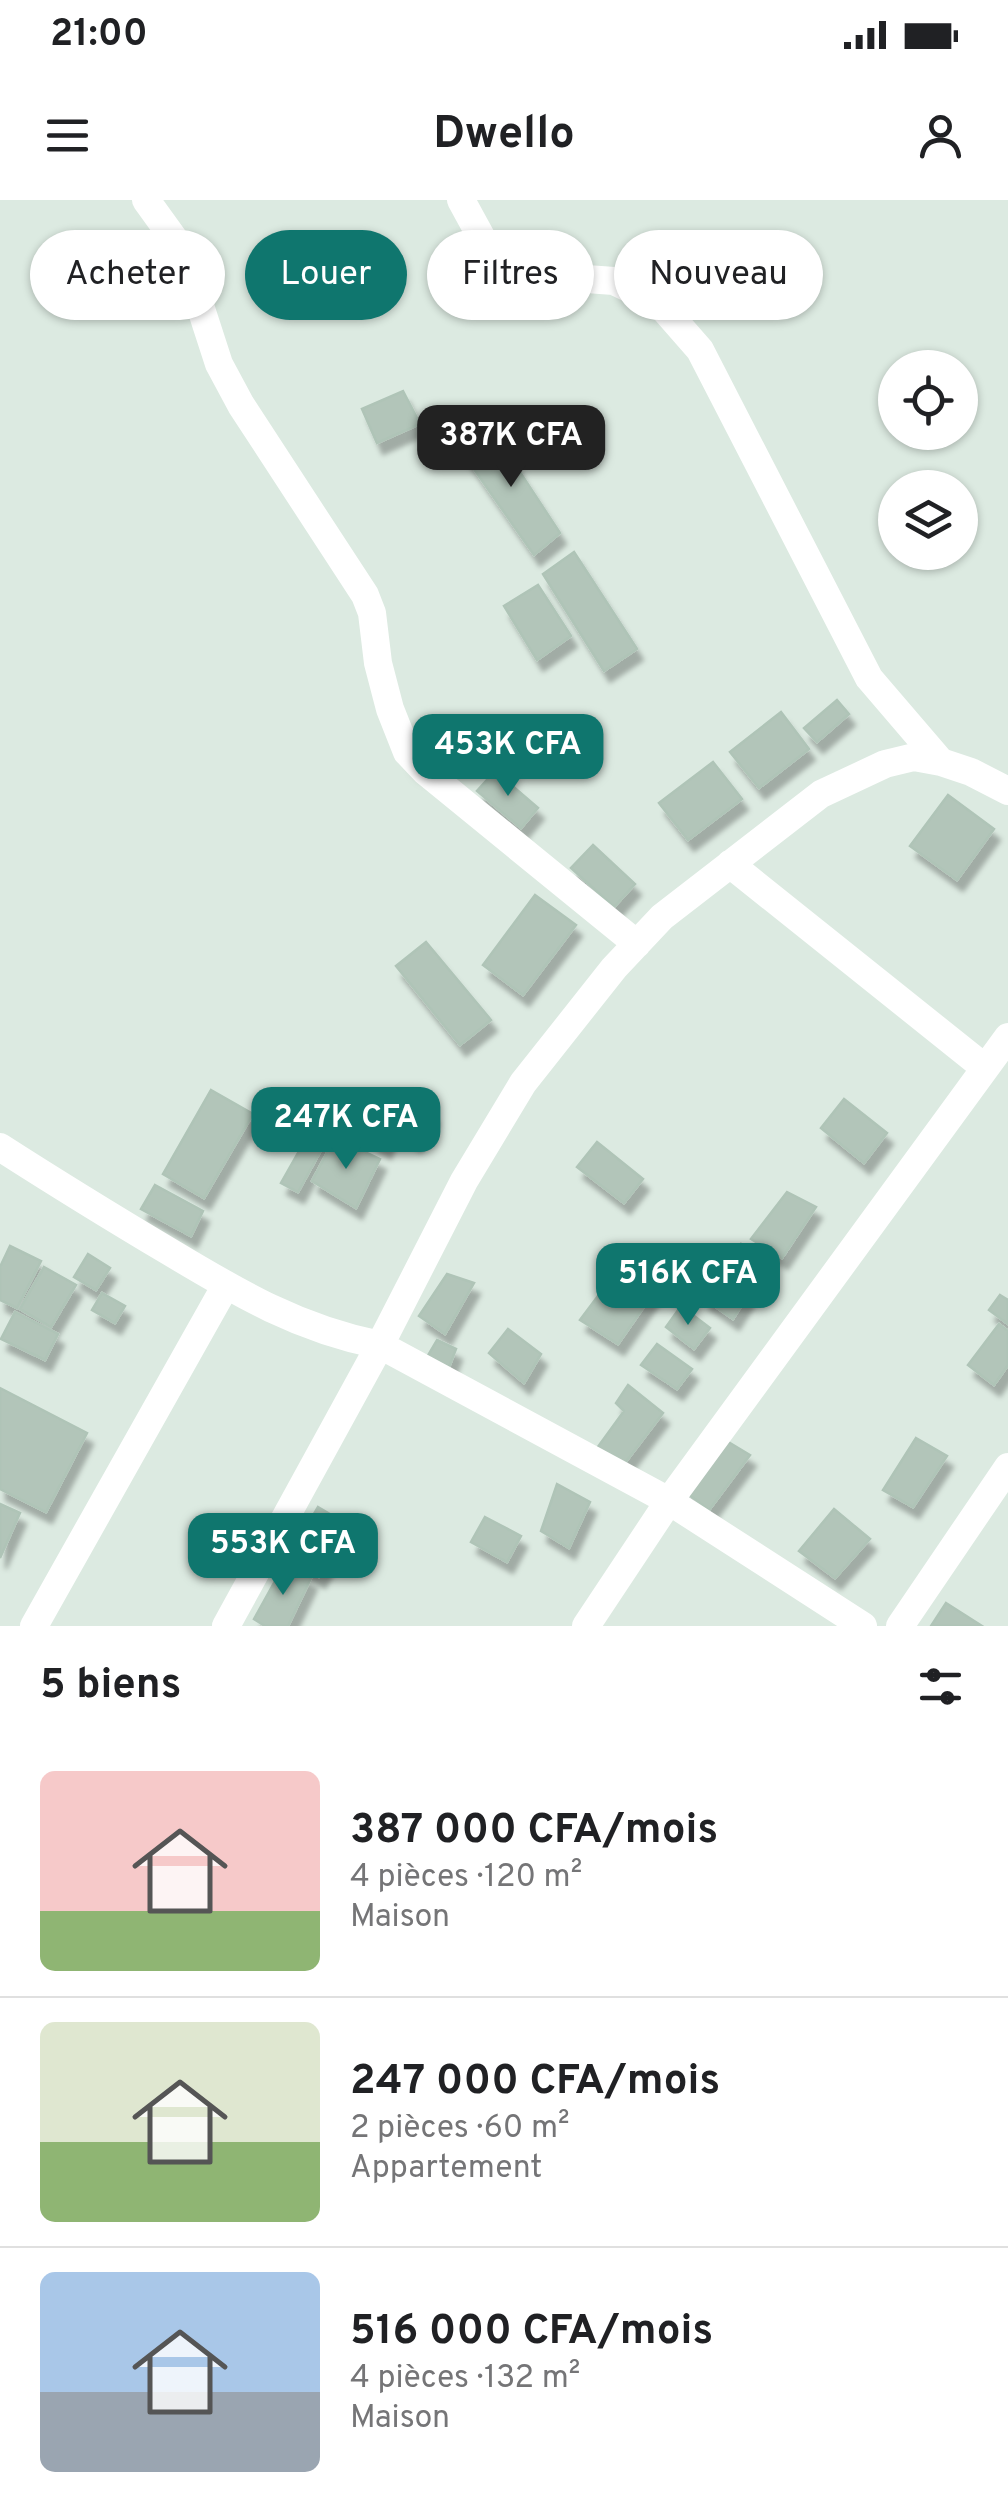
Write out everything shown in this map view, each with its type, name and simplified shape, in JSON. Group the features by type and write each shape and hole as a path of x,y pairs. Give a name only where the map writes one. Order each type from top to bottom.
{"street":[{"path":"146,200 182,250 219,364 241,405 365,595 390,709 407,752 426,772 637,944"},
{"path":"461,200 491,255 508,272 527,282 614,280 658,302 700,350 868,678 941,762"},
{"path":"226,1626 380,1346 464,1181 524,1083 614,968 662,917 821,794 884,764 914,757 941,762 1008,791"},
{"path":"730,864 985,1068"},
{"path":"586,1626 669,1501 1008,1037"},
{"path":"0,1147 226,1286 298,1322 380,1346 669,1501 863,1626"},
{"path":"34,1626 226,1286"},
{"path":"900,1626 1008,1467"}],"building":[{"path":"403,391 420,424 377,443 362,409"},
{"path":"491,428 560,533 534,555 460,449"},
{"path":"574,552 637,649 604,671 543,574"},
{"path":"538,585 571,636 537,660 504,606"},
{"path":"837,700 849,714 817,742 804,728"},
{"path":"781,712 809,749 759,788 730,752"},
{"path":"713,762 742,799 688,840 659,803"},
{"path":"495,771 538,808 521,828 477,791"},
{"path":"948,795 994,829 957,880 910,846"},
{"path":"593,845 635,884 614,907 571,868"},
{"path":"535,895 576,925 523,995 483,965"},
{"path":"426,942 491,1020 460,1045 396,966"},
{"path":"211,1090 253,1114 204,1198 163,1174"},
{"path":"844,1099 887,1133 864,1163 821,1128"},
{"path":"416,1102 433,1113 415,1141 396,1129"},
{"path":"388,1107 401,1113 393,1129 379,1122"},
{"path":"315,1123 331,1132 298,1192 281,1183"},
{"path":"379,1127 390,1135 385,1148 372,1140"},
{"path":"335,1138 380,1159 356,1208 312,1181"},
{"path":"597,1142 643,1179 624,1203 577,1167"},
{"path":"155,1185 203,1211 191,1236 141,1209"},
{"path":"787,1192 816,1207 782,1258 751,1239"},
{"path":"741,1244 766,1267 733,1319 703,1298"},
{"path":"10,1246 41,1261 17,1308 0,1300 0,1267"},
{"path":"88,1254 110,1268 96,1290 74,1277"},
{"path":"625,1260 659,1285 618,1344 580,1320"},
{"path":"44,1267 76,1285 51,1327 20,1309"},
{"path":"447,1274 474,1283 445,1334 419,1316"},
{"path":"102,1293 125,1306 115,1323 92,1310"},
{"path":"1000,1295 1008,1300 1008,1324 989,1310"},
{"path":"681,1306 710,1328 694,1349 666,1327"},
{"path":"15,1312 58,1334 45,1360 1,1339"},
{"path":"999,1324 1008,1331 1008,1365 994,1385 968,1365"},
{"path":"508,1329 541,1354 524,1383 489,1353"},
{"path":"437,1340 456,1349 446,1375 423,1364"},
{"path":"657,1344 692,1369 677,1389 641,1365"},
{"path":"628,1385 663,1413 621,1468 595,1451 624,1411 616,1403"},
{"path":"0,1388 87,1433 46,1512 0,1489"},
{"path":"720,1437 750,1455 709,1510 682,1489"},
{"path":"916,1438 947,1456 913,1507 883,1490"},
{"path":"557,1484 590,1502 569,1548 541,1531"},
{"path":"0,1504 20,1513 0,1558"},
{"path":"318,1507 350,1526 319,1577 288,1558"},
{"path":"834,1509 870,1539 835,1578 799,1551"},
{"path":"485,1517 521,1536 507,1562 471,1542"},
{"path":"284,1565 311,1578 288,1626 265,1626 254,1619"},
{"path":"946,1603 982,1626 931,1626"}]}
